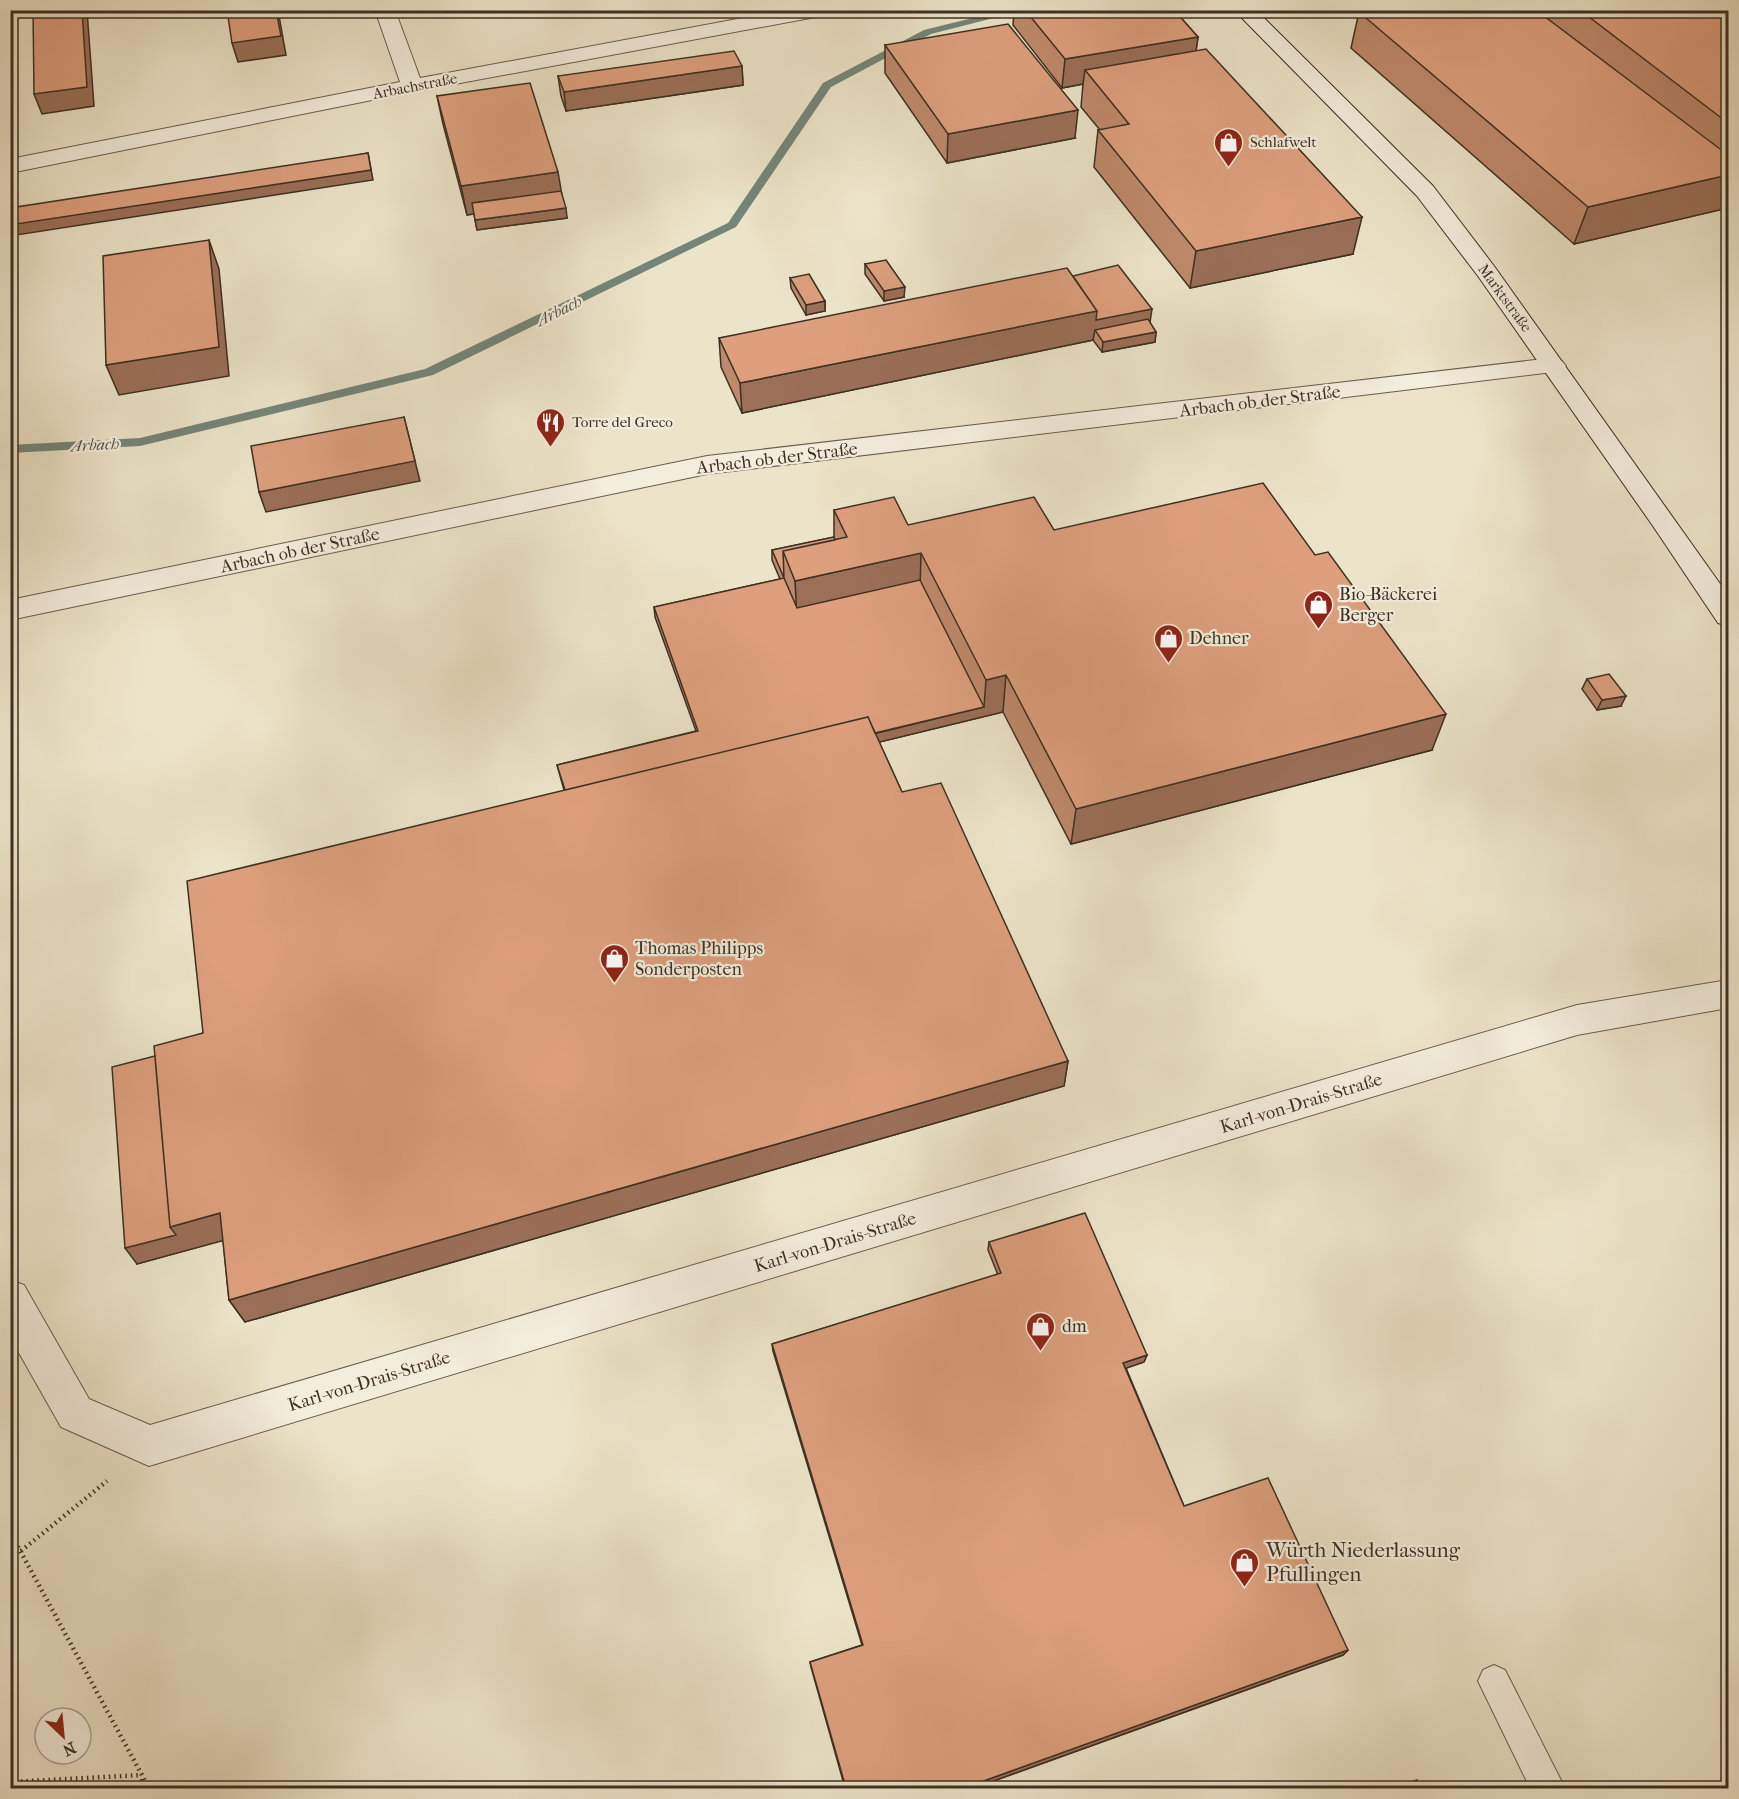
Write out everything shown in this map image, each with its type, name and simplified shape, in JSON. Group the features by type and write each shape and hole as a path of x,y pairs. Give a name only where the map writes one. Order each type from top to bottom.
{"street":[{"path":"385,10 412,86"},
{"name":"Arbachstraße","path":"10,166 412,86 821,10"},
{"name":"Marktstraße","path":"1244,10 1425,190 1486,271 1664,520 1728,616"},
{"name":"Arbach ob der Straße","path":"10,609 707,465 1553,366"},
{"name":"Karl-von-Drais-Straße","path":"149,1446 1577,1020 1728,994"},
{"path":"10,1298 75,1413 149,1446"}],"lane":[{"path":"1494,1682 1548,1788"}],"path":[{"path":"21,1551 149,1446"},
{"path":"10,1532 149,1788"},
{"path":"10,1782 142,1775"},
{"path":"142,1775 143,1788"}],"building":[{"path":"33,10 82,10 87,87 34,94"},
{"path":"227,10 276,10 281,36 232,43"},
{"path":"1025,10 1174,10 1198,37 1065,59"},
{"path":"1369,10 1536,10 1728,155 1728,175 1588,207 1359,12"},
{"path":"1580,10 1677,10 1683,15 1706,10 1728,10 1728,123"},
{"path":"1008,24 1078,110 948,134 885,45"},
{"path":"1206,49 1362,217 1196,251 1098,130 1129,124 1085,70"},
{"path":"734,51 742,66 564,92 558,76"},
{"path":"530,83 558,172 461,186 437,96"},
{"path":"368,153 371,170 10,225 10,208"},
{"path":"561,191 566,208 475,220 472,203"},
{"path":"209,240 219,347 106,365 103,256"},
{"path":"886,260 905,287 884,291 865,264"},
{"path":"1118,265 1152,309 1096,320 1097,311 1073,276"},
{"path":"1067,268 1097,311 740,383 719,338"},
{"path":"809,274 825,301 806,305 790,278"},
{"path":"1148,319 1156,332 1103,342 1095,330"},
{"path":"404,417 415,461 259,492 251,446"},
{"path":"1263,483 1315,555 1328,552 1446,714 1076,809 1006,675 986,680 921,553 795,581 783,551 847,537 834,510 894,497 908,525 1034,497 1054,530"},
{"path":"834,537 835,540 783,551 784,578 772,550"},
{"path":"784,578 797,608 920,580 984,707 875,733 868,717 565,790 557,765 698,731 654,607"},
{"path":"1609,674 1626,696 1602,700 1587,679"},
{"name":"Thomas Philipps Sonderposten","path":"868,717 902,792 941,783 1068,1061 229,1300 220,1213 170,1227 154,1046 203,1033 187,881"},
{"path":"155,1056 170,1227 176,1235 125,1248 112,1067"},
{"path":"1085,1213 1147,1355 1123,1363 1184,1506 1268,1478 1348,1650 964,1788 846,1788 810,1662 863,1645 772,1344 1001,1273 989,1242"},
{"path":"1417,1780 1421,1788 1395,1788"}],"waterway":[{"name":"Arbach","path":"10,449 140,442 429,372 732,225 827,85 928,32 1020,10"}],"place":[{"name":"Schlafwelt","path":"1229,168"},
{"name":"Torre del Greco","path":"551,448"},
{"name":"Bio-Bäckerei Berger","path":"1318,630"},
{"name":"Dehner","path":"1168,664"},
{"name":"Thomas Philipps Sonderposten","path":"614,984"},
{"name":"dm","path":"1041,1352"},
{"name":"Würth Niederlassung Pfullingen","path":"1245,1588"}]}
